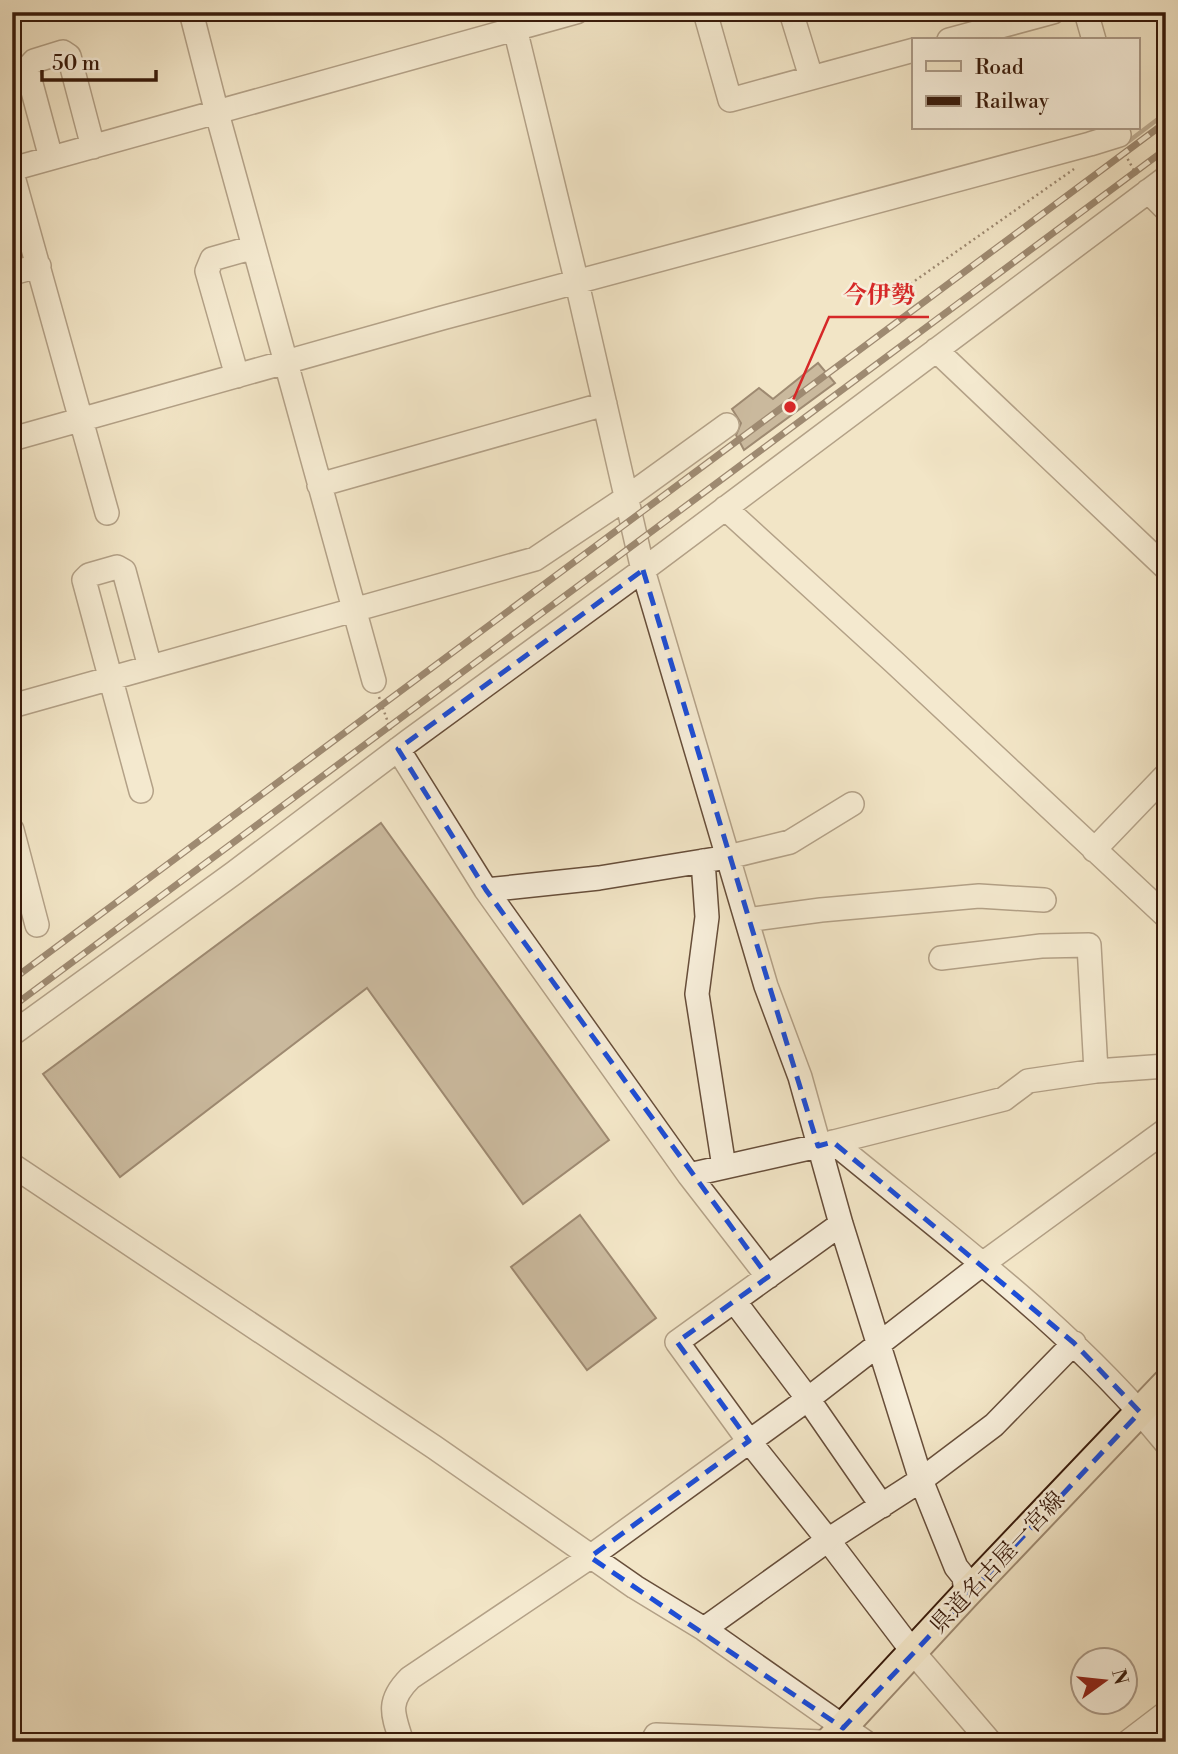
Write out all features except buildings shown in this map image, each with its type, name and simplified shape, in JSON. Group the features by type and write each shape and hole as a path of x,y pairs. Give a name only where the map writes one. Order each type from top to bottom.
{"main road":[{"name":"県道名古屋一宮線","path":"840,1738 913,1651 1166,1384"}],"street":[{"path":"191,12 374,681"},
{"path":"107,513 12,171 325,81 513,21 576,12"},
{"path":"705,12 730,100 912,51"},
{"path":"791,12 811,78"},
{"path":"956,38 1053,12"},
{"path":"1086,12 1093,38"},
{"path":"513,21 643,570 766,986 825,1144 841,1224 921,1479 956,1567 964,1577 966,1594"},
{"path":"51,158 27,69 34,61 63,52 69,56 93,147"},
{"path":"12,439 1116,132"},
{"path":"12,1034 643,570 1157,184 1166,209"},
{"path":"237,376 207,271 212,259 254,247"},
{"path":"12,273 39,266"},
{"path":"936,350 1166,568"},
{"path":"319,485 604,404"},
{"path":"12,706 535,559 727,425"},
{"path":"725,508 1166,916"},
{"path":"141,792 84,580 89,575 117,567 124,571 150,667"},
{"path":"398,749 486,890 689,1175 768,1277"},
{"path":"1094,850 1166,775"},
{"path":"486,890 599,878 703,861 790,842 852,804"},
{"path":"12,831 37,925"},
{"path":"703,861 707,916 697,994 724,1167"},
{"path":"747,920 821,910 979,896 1044,900"},
{"path":"941,958 1041,946 1089,945 1096,1071"},
{"path":"689,1175 825,1144 1004,1098 1028,1081 1096,1071 1166,1066"},
{"path":"402,1742 395,1722 394,1700 398,1691 411,1678 590,1556 808,1399 981,1265 1166,1130"},
{"path":"825,1144 981,1265 1074,1343 1166,1443"},
{"path":"12,1165 434,1447 635,1587 704,1629 840,1738"},
{"path":"841,1224 677,1342 749,1441 913,1651 990,1742"},
{"path":"735,1302 808,1399 882,1506"},
{"path":"704,1629 828,1540 921,1479 994,1425 1074,1343"},
{"path":"1128,1742 1166,1713"},
{"path":"652,1742 656,1735 840,1738"}],"path":[{"path":"1116,132 1139,180 1157,184"},
{"path":"905,287 1082,163"},
{"path":"374,681 398,749"}],"highlighted area":[{"path":"643,570 818,1146 833,1142 1074,1343 1140,1412 843,1728 590,1557 749,1441 677,1342 768,1277 486,890 398,749"}],"waterway":[{"path":"1129,141 1166,113"}],"railway":[{"path":"12,980 1166,122"},
{"path":"12,1007 1166,149"}],"place":[{"name":"今伊勢","path":"790,407"}]}
